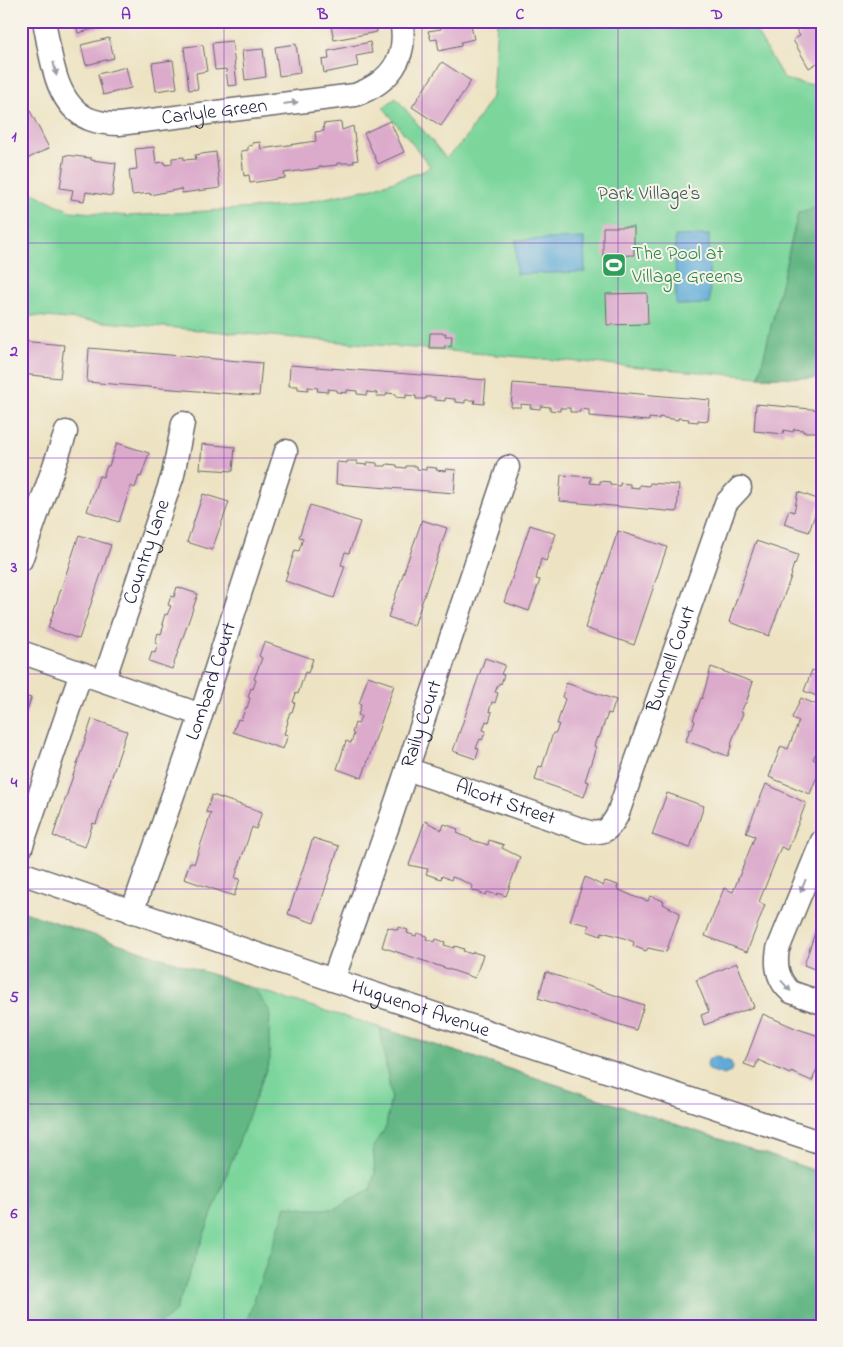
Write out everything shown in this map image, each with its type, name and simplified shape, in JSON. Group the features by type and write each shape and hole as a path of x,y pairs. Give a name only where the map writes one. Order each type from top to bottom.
{"street":[{"name":"Carlyle Green","path":"44,21 57,80 64,97 73,108 87,118 101,123 119,124 355,95 370,90 384,79 396,64 404,34 401,21"},
{"name":"Country Lane","path":"104,680 173,475 183,423"},
{"path":"21,560 66,432"},
{"name":"Lombard Court","path":"132,912 201,715 286,451"},
{"name":"Raily Court","path":"332,980 407,769 508,467"},
{"name":"Bunnell Court","path":"604,831 617,816 726,503 740,488"},
{"path":"21,652 201,715"},
{"path":"21,848 81,673"},
{"name":"Alcott Street","path":"407,769 589,832 604,831"},
{"path":"822,841 778,949 775,962 779,977 790,992 822,1003"},
{"name":"Huguenot Avenue","path":"21,873 332,980 822,1143"}],"green space":[{"name":"Park Village's","path":"497,21 750,21 784,79 809,85 822,81 822,378 759,377 21,315 21,187 70,211 128,216 287,206 373,188 424,171 430,166 383,107 396,98 446,158 465,139 492,97"},
{"path":"822,204 822,378 759,377 798,213"},
{"path":"21,911 253,988 467,1055 822,1173 822,1326 21,1326"},
{"path":"21,911 253,988 270,1011 270,1059 175,1312 157,1326 21,1326"},
{"path":"380,1028 822,1173 822,1326 245,1326 286,1206 309,1209 334,1209 370,1190 375,1172 373,1147 386,1127 391,1096"}],"water":[{"path":"709,235 710,304 676,305 675,236"},
{"path":"584,238 585,272 516,274 516,240"},
{"path":"714,1056 731,1062 731,1072 724,1075 709,1070 708,1060"}],"building":[{"path":"75,21 105,21 106,26 78,33"},
{"path":"330,21 358,21 359,26 375,22 377,32 334,40"},
{"path":"440,21 470,21 474,39 461,42 461,46 439,51 437,39 431,40 428,31 441,29"},
{"path":"791,21 812,21 816,27 822,24 822,60 809,68 793,40 800,36"},
{"path":"109,38 114,58 86,65 81,45"},
{"path":"232,41 237,85 228,86 226,69 215,70 212,43"},
{"path":"370,42 372,53 356,56 358,66 324,73 322,60 329,59 328,51"},
{"path":"296,44 300,73 279,76 275,47"},
{"path":"203,45 207,71 196,73 198,89 189,90 184,47"},
{"path":"263,49 266,77 245,80 242,51"},
{"path":"173,60 177,88 156,91 152,63"},
{"path":"442,62 471,81 441,126 412,107"},
{"path":"126,67 131,88 103,95 98,74"},
{"path":"21,93 49,148 21,162"},
{"path":"390,121 404,152 378,164 364,133"},
{"path":"341,122 342,130 353,126 358,160 353,161 354,163 337,163 337,165 284,173 285,178 250,183 249,175 244,176 241,151 248,150 248,146 253,145 252,143 260,142 261,149 316,141 315,132 324,131 323,124"},
{"path":"154,147 156,163 165,162 165,165 172,164 172,158 196,159 195,155 216,152 220,188 182,193 181,189 150,195 150,193 132,195 129,170 137,169 135,149"},
{"path":"65,155 116,163 112,196 86,192 84,201 71,199 73,190 60,188"},
{"path":"603,227 634,227 634,255 603,256"},
{"path":"647,293 648,324 607,325 606,294"},
{"path":"430,333 446,333 445,336 452,336 451,346 445,345 445,348 429,348"},
{"path":"21,341 64,345 60,378 21,374"},
{"path":"89,348 262,363 259,396 87,382"},
{"path":"290,365 486,380 484,404 474,403 475,400 465,400 465,403 445,398 445,401 435,400 435,397 416,399 416,396 396,397 396,394 387,393 386,396 376,396 377,393 357,394 357,391 347,390 347,393 328,389 328,392 317,391 318,388 308,387 308,390 298,389 298,386 289,386"},
{"path":"513,383 710,400 708,421 698,420 698,422 688,421 689,419 678,418 678,420 659,417 659,419 649,418 649,421 589,416 589,410 580,409 580,412 570,412 570,408 560,408 560,411 550,410 550,407 541,406 540,409 530,408 531,405 521,404 521,407 511,407"},
{"path":"756,404 822,410 822,432 803,432 803,430 794,429 793,432 784,430 783,434 754,431"},
{"path":"117,443 149,453 135,488 131,486 119,522 87,511 99,476 103,477 107,466 109,466"},
{"path":"202,444 235,447 233,471 200,469"},
{"path":"347,461 357,461 357,464 367,465 367,462 377,463 377,466 386,466 387,464 406,468 406,466 417,466 417,469 426,470 426,467 446,471 446,469 456,470 454,493 336,484 337,462 347,463"},
{"path":"561,475 591,477 590,483 610,482 610,485 620,486 620,483 630,484 630,487 639,488 639,485 649,486 650,483 679,485 677,512 559,501"},
{"path":"798,492 820,500 809,532 784,524 789,510 794,512"},
{"path":"203,494 229,502 212,550 187,542"},
{"path":"310,505 360,522 349,553 345,552 341,565 345,566 334,598 285,581 295,550 299,551 303,538 299,537"},
{"path":"422,520 447,528 414,626 388,617"},
{"path":"530,525 556,534 546,561 541,559 536,579 540,580 529,611 504,602"},
{"path":"618,531 667,547 634,645 585,628"},
{"path":"79,535 111,545 79,639 48,628"},
{"path":"756,541 798,555 769,636 729,622"},
{"path":"177,587 198,594 172,669 149,661 152,652 155,653 158,644 155,643 158,633 161,634 165,614 167,615 171,606 168,605 171,596 174,597"},
{"path":"264,642 313,659 308,673 305,672 298,694 296,693 293,702 295,703 287,721 284,734 288,735 283,749 233,732 238,719 241,720 247,708 250,698 248,697 251,688 253,689 256,680 254,679 262,658 259,656"},
{"path":"485,658 505,665 501,674 504,675 501,684 499,683 495,692 498,693 495,703 492,702 489,711 492,712 489,722 486,721 483,730 486,731 476,748 479,749 476,759 453,751"},
{"path":"711,667 753,682 741,712 743,713 728,756 686,741 690,729 692,730 695,721 693,720 702,699"},
{"path":"822,668 822,698 804,691 812,670 820,673"},
{"path":"368,676 394,685 362,778 337,769 346,741 351,743 355,723 358,724 361,716 358,715 361,705 359,704"},
{"path":"566,683 616,700 611,714 608,713 594,746 596,747 585,781 589,782 584,797 535,780 539,766 542,767 553,733 556,733 559,724 557,724 565,699 562,697"},
{"path":"21,695 31,698 22,727 21,726"},
{"path":"801,698 822,707 822,739 813,759 822,764 810,794 769,777 781,746 788,749 799,721 792,718"},
{"path":"92,719 127,731 96,824 93,823 85,847 53,836"},
{"path":"766,784 806,803 788,850 781,847 759,902 765,905 747,952 705,936 724,888 733,892 755,836 746,833"},
{"path":"667,793 704,806 690,848 652,835"},
{"path":"212,795 262,812 256,829 252,827 235,878 240,879 234,896 184,879 190,862 194,864 207,826 211,813 206,812"},
{"path":"425,821 442,830 444,824 458,829 457,833 488,845 489,840 504,845 502,848 520,857 506,896 487,892 486,895 472,890 473,886 461,880 452,877 451,880 442,876 441,879 426,874 428,869 409,865"},
{"path":"313,838 339,846 314,923 288,914"},
{"path":"585,877 603,886 605,881 618,885 617,889 648,901 650,896 664,901 663,904 680,913 666,952 648,948 646,951 633,946 634,942 602,932 601,936 587,931 589,925 570,921"},
{"path":"818,924 822,925 822,972 804,965"},
{"path":"388,927 398,930 398,927 408,930 407,933 416,936 417,933 427,936 426,939 435,942 436,939 445,942 444,945 454,948 455,946 472,954 473,952 483,955 475,978 382,947"},
{"path":"737,963 754,1007 704,1025 701,1015 709,1012 696,980"},
{"path":"546,972 644,1005 636,1030 538,998"},
{"path":"763,1014 822,1037 822,1056 812,1081 758,1060 755,1068 744,1064"}],"place":[{"name":"The Pool at Village Greens","path":"614,265"}]}
